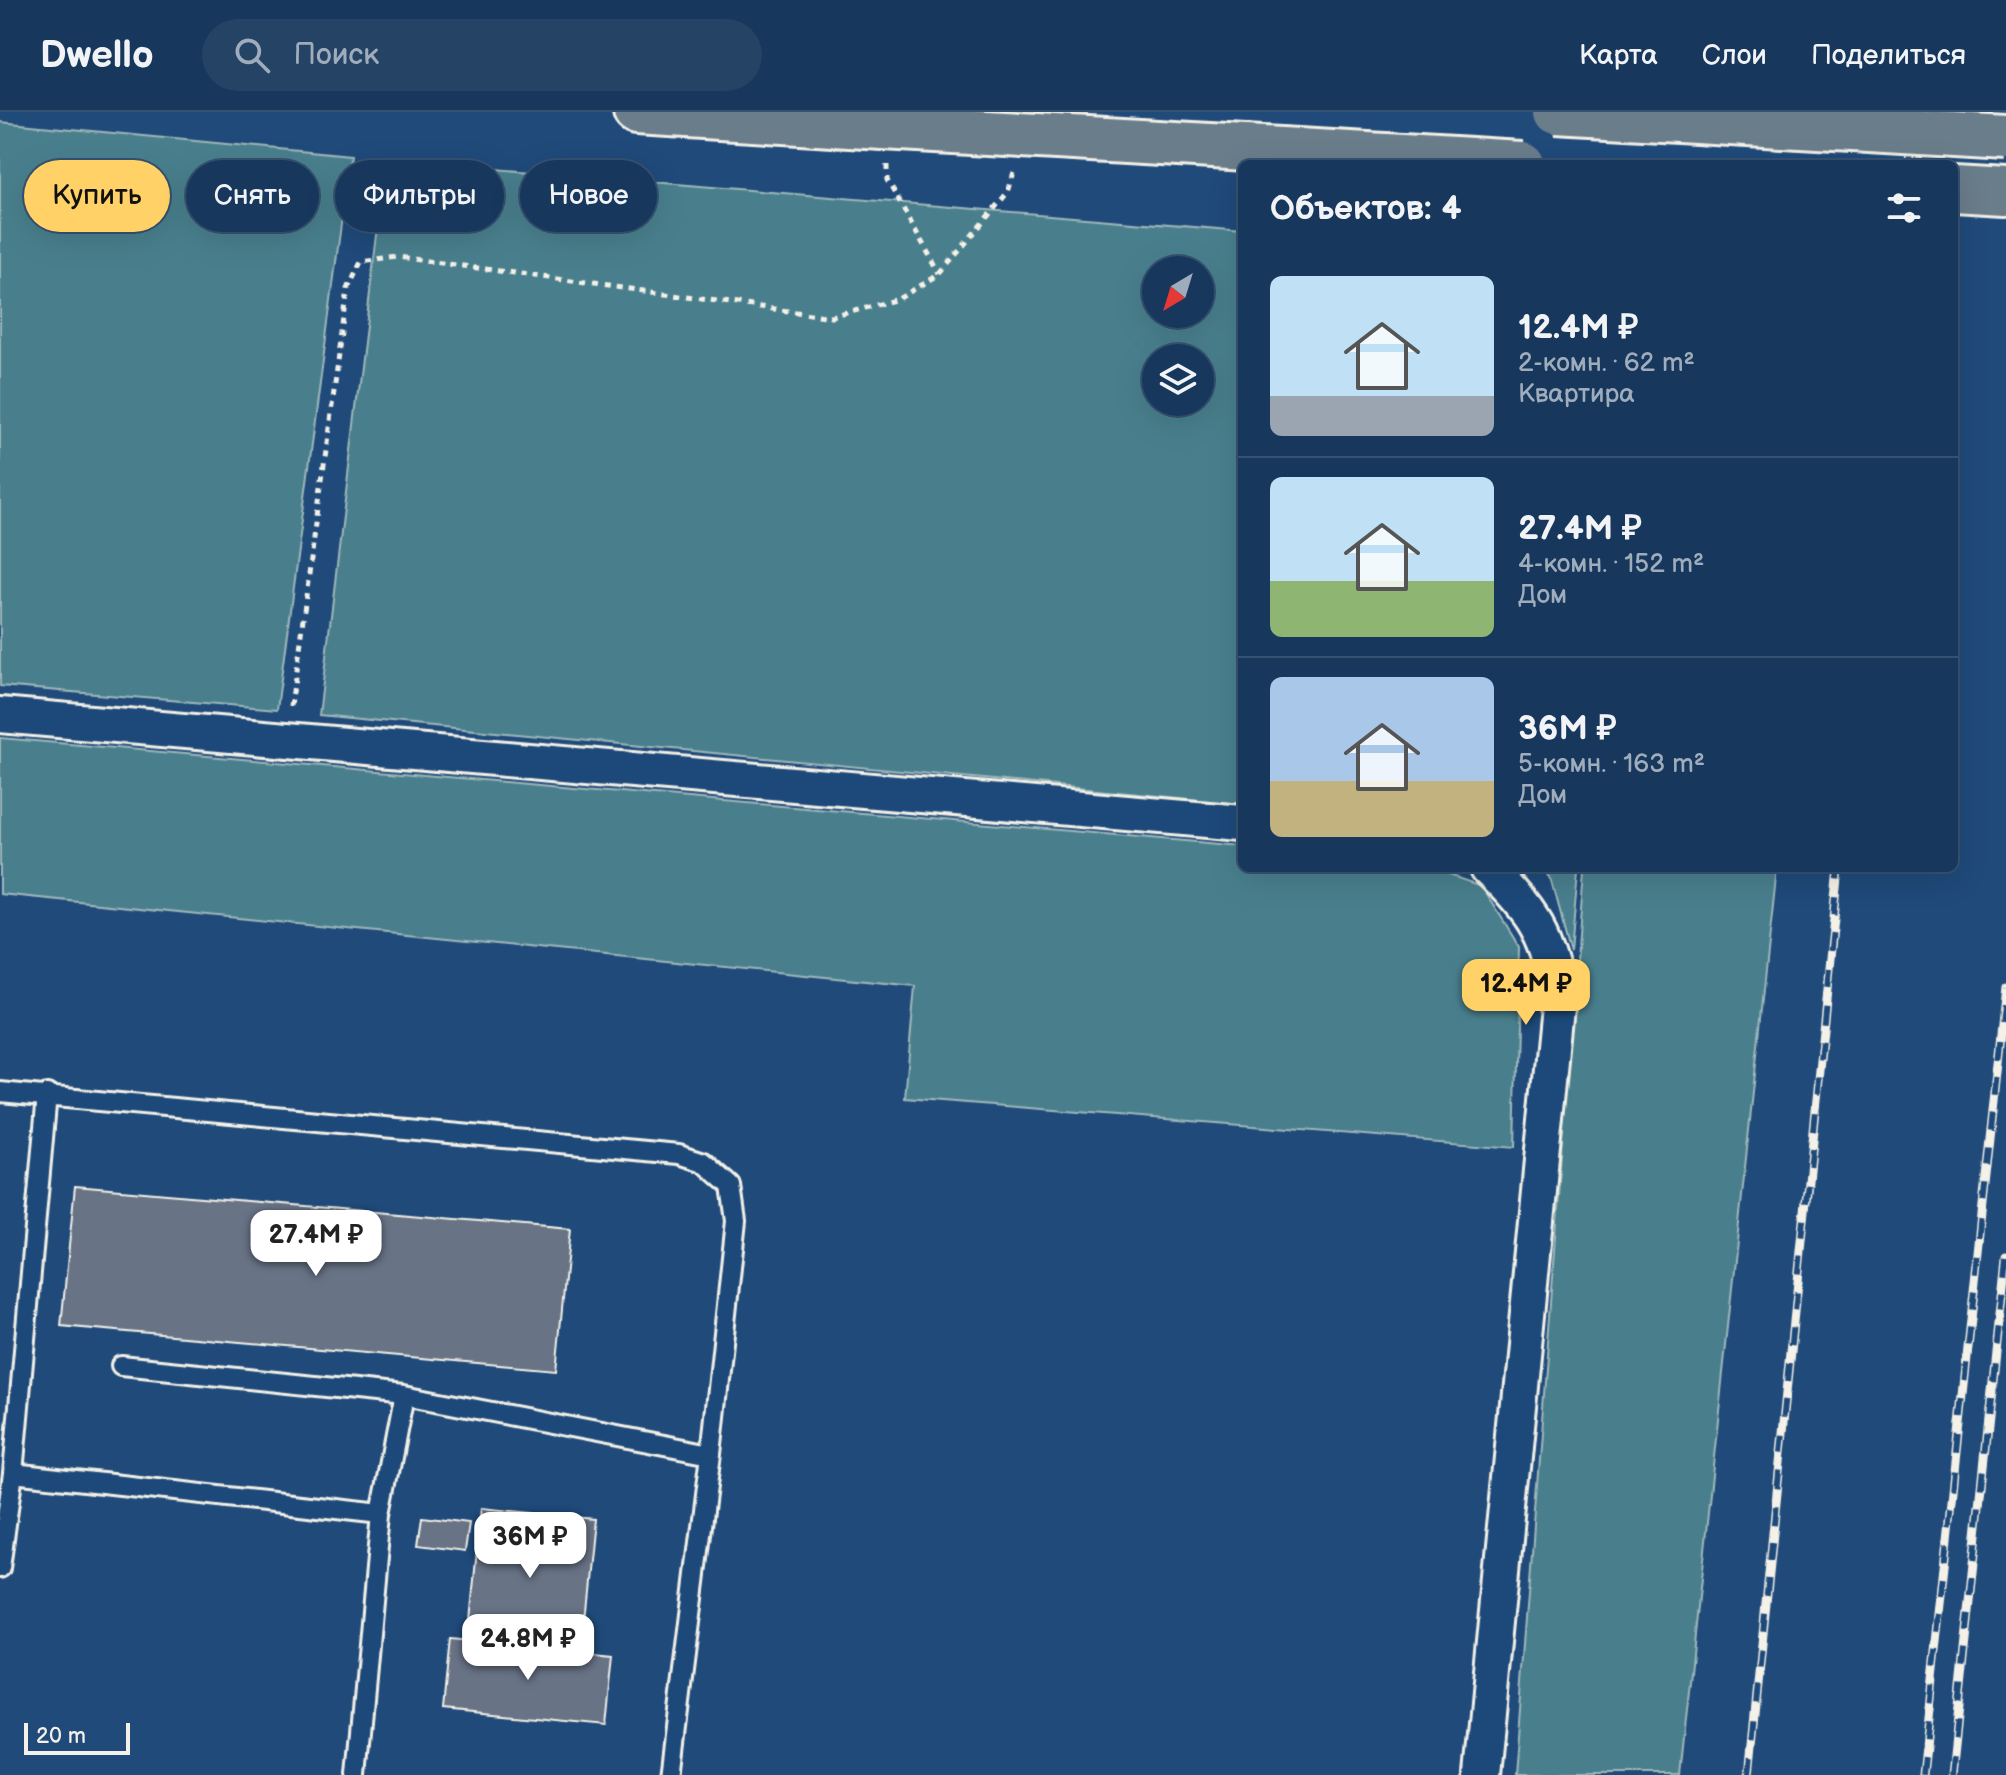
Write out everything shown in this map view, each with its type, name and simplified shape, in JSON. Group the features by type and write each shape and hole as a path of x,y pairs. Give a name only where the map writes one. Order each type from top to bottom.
{"main road":[{"path":"636,112 885,144 1395,160"},
{"path":"1558,112 2006,138"},
{"path":"1958,189 2006,192"}],"street":[{"path":"0,715 1238,823"},
{"path":"1482,1775 1558,996 1551,953 1531,913 1492,872"}],"lane":[{"path":"0,1092 679,1154 704,1162 731,1186 736,1221 671,1775"},
{"path":"0,1568 13,1473 47,1094"},
{"path":"121,1366 404,1395 711,1454"},
{"path":"357,1775 381,1514 404,1395"},
{"path":"13,1473 381,1514"}],"path":[{"path":"885,144 887,180 940,274"},
{"path":"287,738 348,289 361,262 398,257 832,317 898,299 940,274 1008,192 1017,165"}],"green space":[{"path":"0,122 350,156 349,160 335,160 335,232 340,232 277,709 0,686"},
{"path":"504,170 520,171 520,232 657,232 657,182 1238,231 1238,804 319,715 377,232 504,232"},
{"path":"0,738 1238,846 1238,872 1440,872 1481,886 1519,947 1514,1147 905,1098 915,986 0,894"},
{"path":"1543,872 1578,872 1571,950 1551,877"},
{"path":"1584,872 1777,872 1680,1775 1515,1775"}],"building":[{"path":"75,1186 570,1229 556,1370 61,1326"},
{"path":"481,1508 593,1519 580,1652 468,1641"},
{"path":"422,1517 469,1523 465,1551 418,1545"},
{"path":"450,1639 613,1655 606,1725 443,1709"}],"railway":[{"path":"1909,160 1914,112"},
{"path":"1749,1775 1839,872"},
{"path":"1923,1775 2006,987"},
{"path":"1952,1775 2006,1256"}]}
